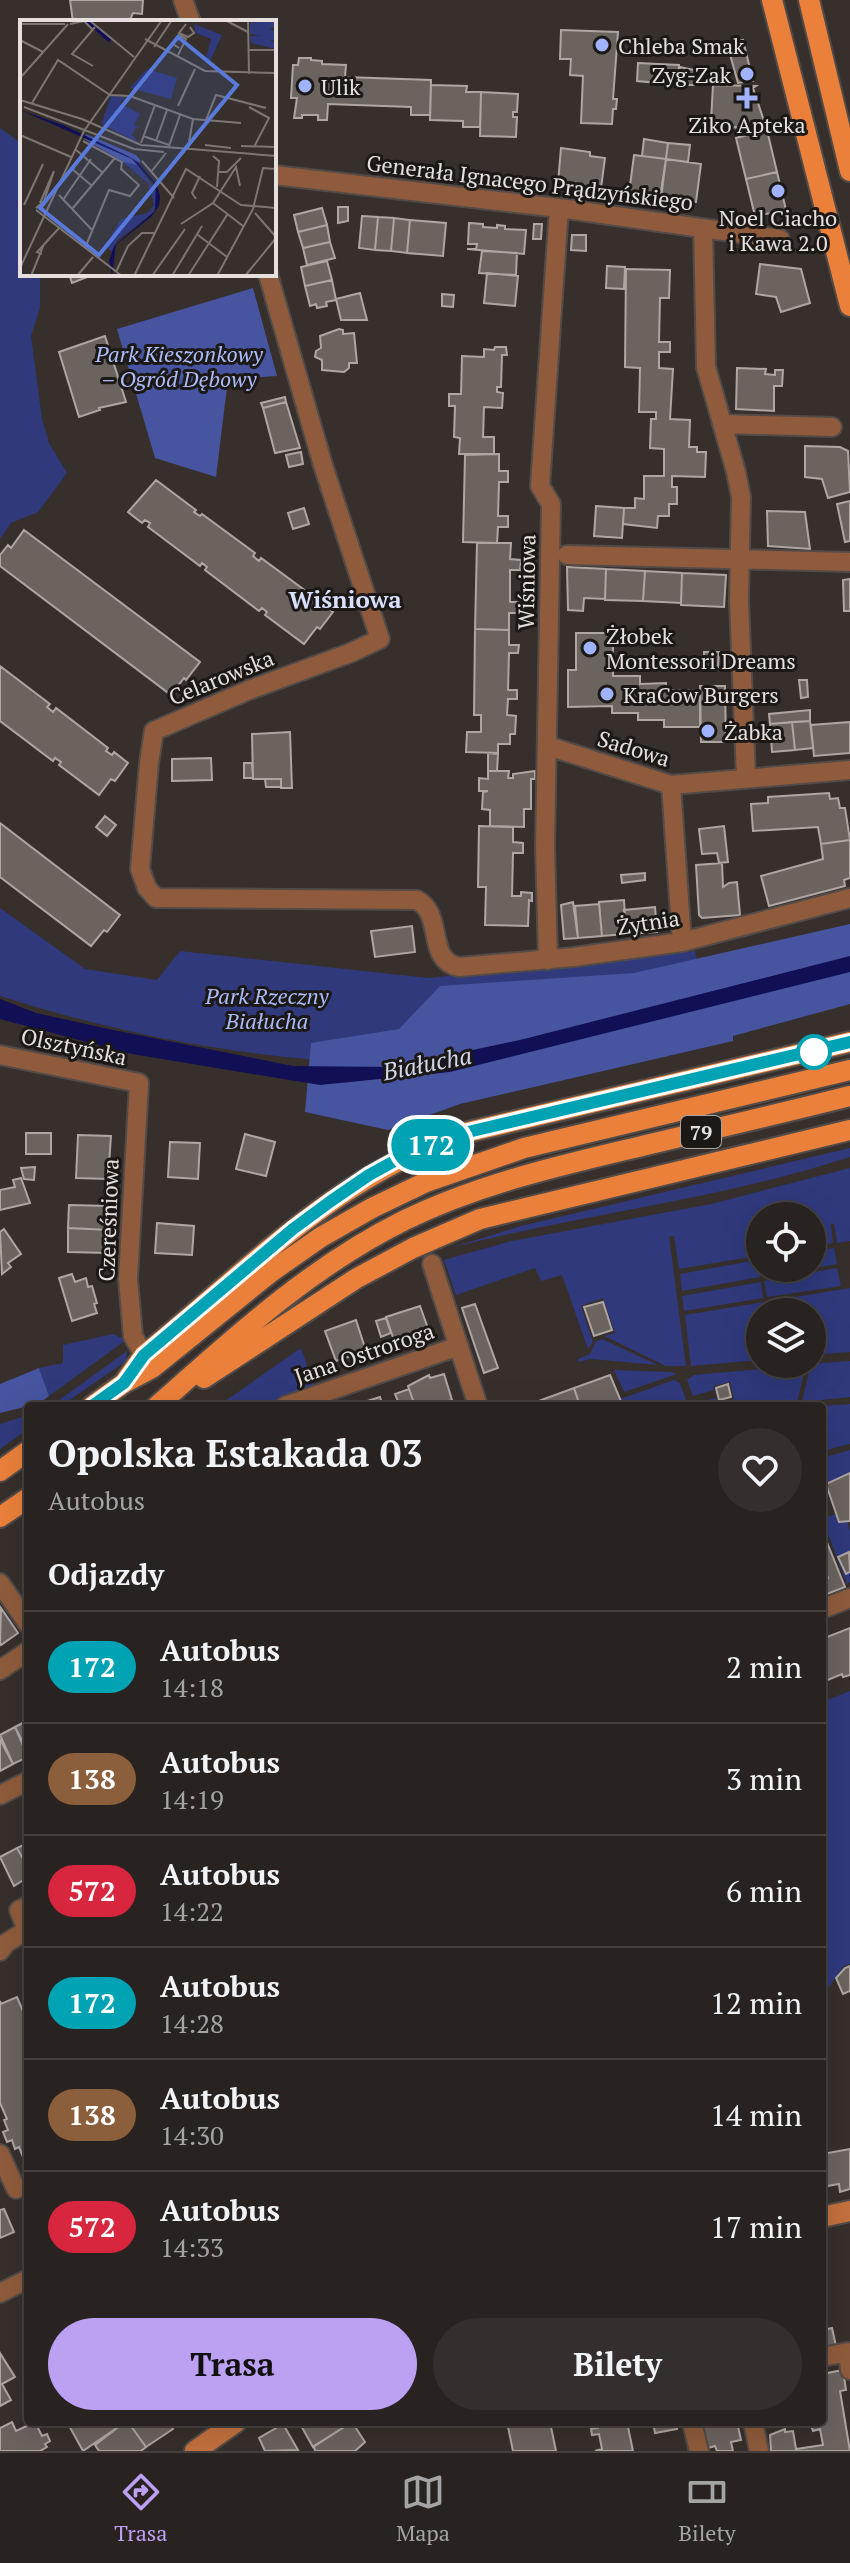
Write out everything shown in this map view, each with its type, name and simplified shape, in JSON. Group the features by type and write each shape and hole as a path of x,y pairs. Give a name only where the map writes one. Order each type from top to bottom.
{"main road":[{"path":"772,0 850,306"},
{"path":"809,0 850,171"},
{"path":"124,1383 144,1355 293,1229 369,1175 409,1153 468,1132 847,1043 850,1069"},
{"name":"79","path":"98,1402 152,1368 271,1272 342,1224 426,1182 500,1155 547,1142 850,1069"},
{"name":"79","path":"163,1402 265,1311 340,1257 387,1229 441,1204 487,1186 552,1167 850,1096"},
{"path":"164,1402 357,1278 471,1222 497,1213 850,1130"},
{"path":"0,1471 24,1454"},
{"path":"0,1517 24,1501"}],"street":[{"path":"183,0 190,20"},
{"name":"Generała Ignacego Prądzyńskiego","path":"276,175 559,208 780,239"},
{"name":"Wiśniowa","path":"548,960 545,847 551,504 540,486 559,208"},
{"path":"703,228 706,367 741,497 740,653 746,778"},
{"name":"Celarowska","path":"269,276 345,538 380,639 154,731 140,869 147,888 156,898 417,900 431,912 441,958 449,965"},
{"path":"722,424 832,427"},
{"name":"Wiśniowa","path":"567,555 850,562"},
{"name":"Sadowa","path":"548,746 671,785 850,770"},
{"path":"671,785 682,942"},
{"name":"Żytnia","path":"449,965 459,967 548,960 682,942 850,898"},
{"name":"Olsztyńska","path":"0,1055 139,1083"},
{"name":"Czereśniowa","path":"139,1083 128,1279 133,1336 144,1355"},
{"path":"432,1264 477,1402"},
{"name":"Jana Ostroroga","path":"316,1401 459,1346"},
{"path":"0,1583 24,1618"},
{"path":"826,1607 850,1598"},
{"path":"0,1670 24,1654"},
{"path":"0,1795 24,1783"},
{"path":"0,1951 6,1943 24,1933"},
{"path":"0,2154 16,2189"},
{"path":"826,2216 850,2211"},
{"path":"0,2293 24,2281"},
{"path":"826,2356 848,2352 850,2370"},
{"path":"195,2451 230,2426"},
{"path":"693,2426 699,2451"},
{"path":"754,2426 759,2451"}],"green space":[{"path":"0,128 18,141 20,148 20,276 40,276 40,308 31,336 42,419 49,443 67,473 38,512 11,523 0,539"},
{"name":"Park Kieszonkowy – Ogród Dębowy","path":"253,288 277,376 228,379 216,477 155,458 117,329"},
{"name":"Park Rzeczny Białucha","path":"0,908 85,969 157,980 180,951 428,978 695,951 700,978 317,1060 277,1056 157,1037 78,1019 0,996"},
{"path":"850,924 850,1004 733,1036 733,1041 460,1104 388,1130 305,1112 311,1043 399,1029 440,986 634,973"},
{"path":"850,1148 850,1157 750,1185 447,1249 521,1226"},
{"path":"850,1168 850,1241 837,1243 834,1224 831,1224 833,1243 826,1244 826,1202 746,1202 746,1258 679,1269 674,1236 669,1236 686,1366 666,1366 604,1336 615,1333 603,1298 581,1306 593,1342 588,1349 562,1275 541,1281 535,1268 456,1295 444,1260 512,1241 711,1204"},
{"path":"834,1248 837,1264 826,1266 826,1249"},
{"path":"746,1262 746,1280 682,1291 680,1274"},
{"path":"837,1268 841,1286 767,1297 764,1282 826,1282 826,1270"},
{"path":"761,1282 763,1298 746,1298 746,1301 684,1311 682,1296"},
{"path":"850,1288 850,1352 826,1354 826,1298 789,1298"},
{"path":"746,1305 746,1361 691,1366 685,1315"},
{"path":"113,1334 126,1340 49,1396 39,1368 63,1363 63,1345"},
{"path":"602,1339 658,1365 591,1359 578,1362 578,1359 590,1354 596,1341"},
{"path":"301,1348 315,1388 275,1402 224,1402"},
{"path":"127,1351 126,1361 67,1402 57,1402"},
{"path":"850,1361 850,1397 802,1402 808,1378 826,1378 826,1363"},
{"path":"39,1368 49,1396 41,1402 24,1402 24,1407 0,1413 0,1384"},
{"path":"614,1370 671,1372 677,1374 624,1392"},
{"path":"746,1370 746,1378 803,1378 797,1402 722,1402 734,1399 730,1382 693,1396 687,1380 694,1375"},
{"path":"674,1380 680,1383 687,1402 621,1402 620,1399"},
{"path":"850,1404 850,1444 826,1450 826,1406"},
{"path":"24,1416 24,1432 0,1449 0,1424"},
{"path":"850,1450 850,1473 827,1484 827,1493 826,1490 826,1457"},
{"path":"836,1514 839,1522 847,1520 850,1532 850,1582 847,1584 827,1531 826,1517"},
{"path":"850,1691 850,1964 844,1966 826,1991 826,1700"}],"water":[{"name":"Białucha","path":"850,956 850,972 450,1072 320,1085 132,1054 0,1019 0,999 36,1013 293,1066 393,1067 524,1039"}],"building":[{"path":"70,0 143,0 142,14 133,13 130,20 73,20"},
{"path":"561,30 618,32 613,99 617,99 612,124 581,123 583,76 570,75 571,59 560,59"},
{"path":"743,40 753,81 738,83 727,44"},
{"path":"299,58 311,58 322,61 322,64 346,65 345,77 431,80 430,115 411,115 411,107 328,104 327,120 318,120 318,115 294,118 297,98 291,98 293,65 298,65"},
{"path":"638,63 679,65 678,85 637,81"},
{"path":"680,67 699,71 699,85 678,85"},
{"path":"431,85 467,86 466,92 481,92 480,127 463,127 463,121 430,120"},
{"path":"713,85 756,86 753,88 767,130 739,137 736,127 727,129 726,123 706,122 711,121"},
{"path":"481,92 518,94 517,112 513,112 513,117 517,117 516,137 480,136"},
{"path":"767,130 777,172 746,179 736,138"},
{"path":"644,139 668,143 666,159 642,156"},
{"path":"668,143 690,145 688,162 666,159"},
{"path":"561,148 590,152 590,156 605,158 601,188 558,183"},
{"path":"634,155 666,159 660,198 629,193"},
{"path":"666,159 701,164 696,202 661,198"},
{"path":"777,172 786,210 755,216 746,179"},
{"path":"338,207 348,207 348,221 338,223"},
{"path":"322,208 327,225 298,232 294,215"},
{"path":"362,216 378,217 375,250 359,248"},
{"path":"378,217 394,218 391,251 375,250"},
{"path":"394,218 410,220 407,253 391,251"},
{"path":"410,220 446,223 443,256 407,253"},
{"path":"469,223 526,230 524,254 467,249 476,249 477,244 468,244"},
{"path":"534,224 542,224 541,239 533,239"},
{"path":"327,225 330,242 303,248 298,232"},
{"path":"572,235 586,235 586,251 571,250"},
{"path":"330,242 335,258 307,265 303,248"},
{"path":"482,251 517,253 516,275 479,273"},
{"path":"327,261 332,280 305,286 301,267"},
{"path":"760,264 801,269 810,303 781,312 776,297 756,294"},
{"path":"607,266 625,267 624,289 606,288"},
{"path":"626,269 670,270 669,298 660,298 659,342 670,342 670,352 659,352 659,368 673,369 670,419 690,420 689,447 697,447 697,452 706,452 705,477 672,476 672,487 677,487 677,504 669,504 669,516 658,516 657,528 623,524 624,508 635,508 635,498 644,499 644,476 664,476 664,449 650,448 651,419 656,419 656,412 639,412 640,368 625,367"},
{"path":"487,273 518,276 515,306 484,303"},
{"path":"70,276 90,276 72,283"},
{"path":"332,280 336,300 326,302 327,306 310,306 305,286"},
{"path":"360,293 367,320 341,320 336,299"},
{"path":"442,294 454,295 453,307 442,306"},
{"path":"343,330 343,334 354,333 357,363 349,363 349,368 344,372 322,370 322,360 315,357 316,351 321,348 320,336"},
{"path":"105,336 126,402 99,408 79,417 59,352"},
{"path":"495,347 506,347 507,355 502,355 501,387 497,387 497,392 503,393 502,408 484,407 483,437 494,437 494,454 459,454 460,438 454,437 455,406 449,406 449,394 461,394 462,356 484,357 484,349 494,350"},
{"path":"737,368 766,369 765,374 775,375 775,370 783,370 782,386 774,386 774,411 736,409"},
{"path":"285,397 286,402 263,408 261,403"},
{"path":"286,402 300,448 275,453 263,408"},
{"path":"805,446 840,447 848,451 850,492 828,498 822,479 805,477"},
{"path":"301,452 303,464 289,467 286,455"},
{"path":"499,454 499,471 508,471 508,482 499,482 498,516 508,516 508,527 498,527 497,543 463,542 465,455"},
{"path":"156,480 196,510 194,512 200,516 202,514 255,553 253,556 259,561 261,558 314,597 312,600 318,604 319,601 333,612 320,629 317,627 304,644 265,615 267,612 262,608 259,611 205,570 207,567 202,563 200,566 148,527 150,523 145,520 142,523 128,512"},
{"path":"850,501 850,541 845,542 837,504"},
{"path":"596,506 624,508 622,538 594,536"},
{"path":"304,508 309,524 293,529 288,513"},
{"path":"767,511 805,512 810,549 768,546"},
{"path":"24,530 200,662 171,695 0,566 0,555 8,545 11,548"},
{"path":"477,543 511,543 510,559 521,560 520,570 510,570 510,602 519,602 519,613 509,613 509,630 475,629"},
{"path":"567,567 606,569 605,599 584,598 583,611 568,610"},
{"path":"606,569 645,571 643,601 605,600"},
{"path":"645,571 682,573 681,603 643,601"},
{"path":"682,573 726,575 724,607 681,605"},
{"path":"850,579 850,611 844,611 843,580"},
{"path":"475,629 509,630 509,645 519,645 518,653 509,653 508,690 517,690 517,699 508,699 507,715 516,716 515,734 510,734 510,744 498,744 498,753 466,752 467,732 481,732 481,715 474,715"},
{"path":"576,633 613,633 613,676 640,676 640,684 666,683 666,690 700,690 700,727 664,727 664,720 638,720 638,713 612,713 612,706 568,707 568,670 576,670"},
{"path":"704,652 719,652 718,667 704,666"},
{"path":"0,666 50,704 47,707 53,712 56,708 108,748 106,751 112,755 114,752 128,763 115,781 111,779 99,795 59,765 61,762 55,758 53,761 0,721"},
{"path":"799,680 807,680 808,697 801,698"},
{"path":"700,686 725,686 726,742 701,742"},
{"path":"810,710 810,721 770,724 769,714"},
{"path":"810,721 813,748 795,750 792,722"},
{"path":"792,722 795,750 772,752 770,724"},
{"path":"850,722 850,753 814,756 811,725"},
{"path":"290,732 292,788 281,788 281,779 253,779 252,734"},
{"path":"488,753 498,754 497,771 488,771"},
{"path":"211,758 212,780 172,781 172,759"},
{"path":"244,763 252,763 253,778 244,778"},
{"path":"488,771 509,771 508,778 513,778 513,774 535,771 535,779 531,779 531,809 524,809 524,827 490,826 490,810 482,809 483,792 488,791 479,791 479,778 488,779"},
{"path":"265,779 281,779 281,787 266,787"},
{"path":"829,793 830,799 838,798 840,808 845,808 850,840 821,844 818,827 753,831 751,804 768,803 768,797"},
{"path":"105,816 116,825 107,836 96,827"},
{"path":"0,823 120,915 91,946 0,877"},
{"path":"479,826 513,827 513,842 523,843 523,853 513,853 512,896 521,896 521,892 532,893 528,926 485,925 486,887 478,887"},
{"path":"724,826 728,862 719,863 717,853 702,854 699,829"},
{"path":"850,840 850,878 844,880 845,886 769,906 761,876 823,859 821,844"},
{"path":"722,863 723,887 737,882 740,915 702,918 699,915 696,865"},
{"path":"645,873 645,880 622,883 621,875"},
{"path":"624,900 626,934 602,936 599,902"},
{"path":"573,902 578,938 564,939 561,905"},
{"path":"599,904 602,936 578,938 575,906"},
{"path":"655,907 657,932 626,934 624,910"},
{"path":"412,926 415,952 375,957 371,931"},
{"path":"26,1133 51,1133 51,1154 26,1154"},
{"path":"245,1134 275,1142 266,1176 236,1169"},
{"path":"78,1135 111,1136 108,1179 76,1178"},
{"path":"170,1142 200,1143 198,1179 168,1177"},
{"path":"35,1167 34,1180 24,1179 21,1168"},
{"path":"21,1178 30,1203 0,1210 0,1190 15,1187 13,1180"},
{"path":"69,1205 110,1206 109,1230 68,1228"},
{"path":"157,1223 194,1226 192,1255 155,1253"},
{"path":"68,1228 109,1230 109,1253 68,1252"},
{"path":"4,1229 21,1254 8,1263 11,1267 2,1274 0,1232"},
{"path":"72,1274 75,1282 86,1278 88,1287 92,1286 97,1313 72,1321 59,1278"},
{"path":"603,1302 612,1330 594,1336 584,1307"},
{"path":"475,1304 498,1368 484,1373 462,1308"},
{"path":"420,1306 430,1334 396,1346 386,1317"},
{"path":"386,1318 391,1333 381,1337 376,1321"},
{"path":"356,1320 366,1351 336,1361 325,1331"},
{"path":"444,1374 452,1400 414,1402 408,1386 429,1375 430,1378"},
{"path":"610,1375 621,1402 579,1402 574,1388"},
{"path":"728,1384 731,1397 719,1400 716,1388"},
{"path":"574,1388 579,1402 536,1402"},
{"path":"409,1389 414,1402 398,1402 395,1394"},
{"path":"380,1397 382,1402 364,1402"},
{"path":"850,1473 850,1521 839,1522 826,1484"},
{"path":"826,1540 845,1587 826,1594"},
{"path":"849,1552 850,1572 846,1574 838,1557"},
{"path":"1,1608 18,1633 1,1645 0,1643"},
{"path":"850,1628 850,1675 843,1677 842,1674 826,1681 826,1637"},
{"path":"24,1722 24,1744 15,1727"},
{"path":"15,1727 24,1748 24,1759 13,1764 0,1735"},
{"path":"0,1739 13,1764 0,1771"},
{"path":"24,1845 24,1861 17,1848"},
{"path":"17,1848 24,1861 24,1880 14,1886 0,1857"},
{"path":"850,1966 850,1991 843,1994 836,1978"},
{"path":"17,1997 24,2014 24,2160 19,2147 15,2149 12,2140 7,2142 3,2132 8,2130 0,2103 0,2001 1,2004"},
{"path":"850,2149 850,2189 840,2192 839,2184 827,2186 826,2153"},
{"path":"4,2209 14,2232 0,2238 0,2210"},
{"path":"832,2328 836,2346 826,2348 826,2329"},
{"path":"0,2353 15,2377 2,2384 11,2400 0,2406"},
{"path":"826,2369 827,2373 843,2370 846,2390 840,2391 850,2451 771,2451 770,2435 785,2429 785,2432 793,2431 796,2449 823,2445 820,2429 813,2431 811,2426 826,2426"},
{"path":"12,2422 16,2431 27,2426 37,2426 42,2436 47,2434 50,2441 40,2451 0,2451 0,2428"},
{"path":"69,2426 117,2426 118,2427 83,2451"},
{"path":"120,2426 131,2426 146,2447 141,2451 99,2451 95,2445"},
{"path":"131,2426 171,2426 173,2429 146,2447"},
{"path":"284,2426 298,2450 265,2451 259,2438"},
{"path":"301,2426 346,2426 313,2447"},
{"path":"346,2426 355,2426 365,2442 355,2451 315,2451 314,2446"},
{"path":"508,2426 551,2426 556,2451 513,2451"},
{"path":"628,2426 633,2451 595,2451 602,2449 599,2434 592,2435 591,2429"},
{"path":"654,2426 677,2426 677,2429 655,2433"},
{"path":"700,2426 738,2426 741,2440 731,2442 733,2451 717,2451 715,2446 705,2449"}],"bus line":[{"name":"172","path":"98,1402 124,1383 144,1355 293,1229 369,1175 409,1153 468,1132 850,1042"}],"place":[{"name":"Chleba Smak","path":"602,45"},
{"name":"Zyg-Zak","path":"747,74"},
{"name":"Ulik","path":"305,86"},
{"name":"Ziko Apteka","path":"747,98"},
{"name":"Noel Ciacho i Kawa 2.0","path":"778,191"},
{"name":"Żłobek Montessori Dreams","path":"590,648"},
{"name":"KraCow Burgers","path":"607,694"},
{"name":"Żabka","path":"708,731"}],"district":[{"name":"Wiśniowa","path":"345,599"}]}
